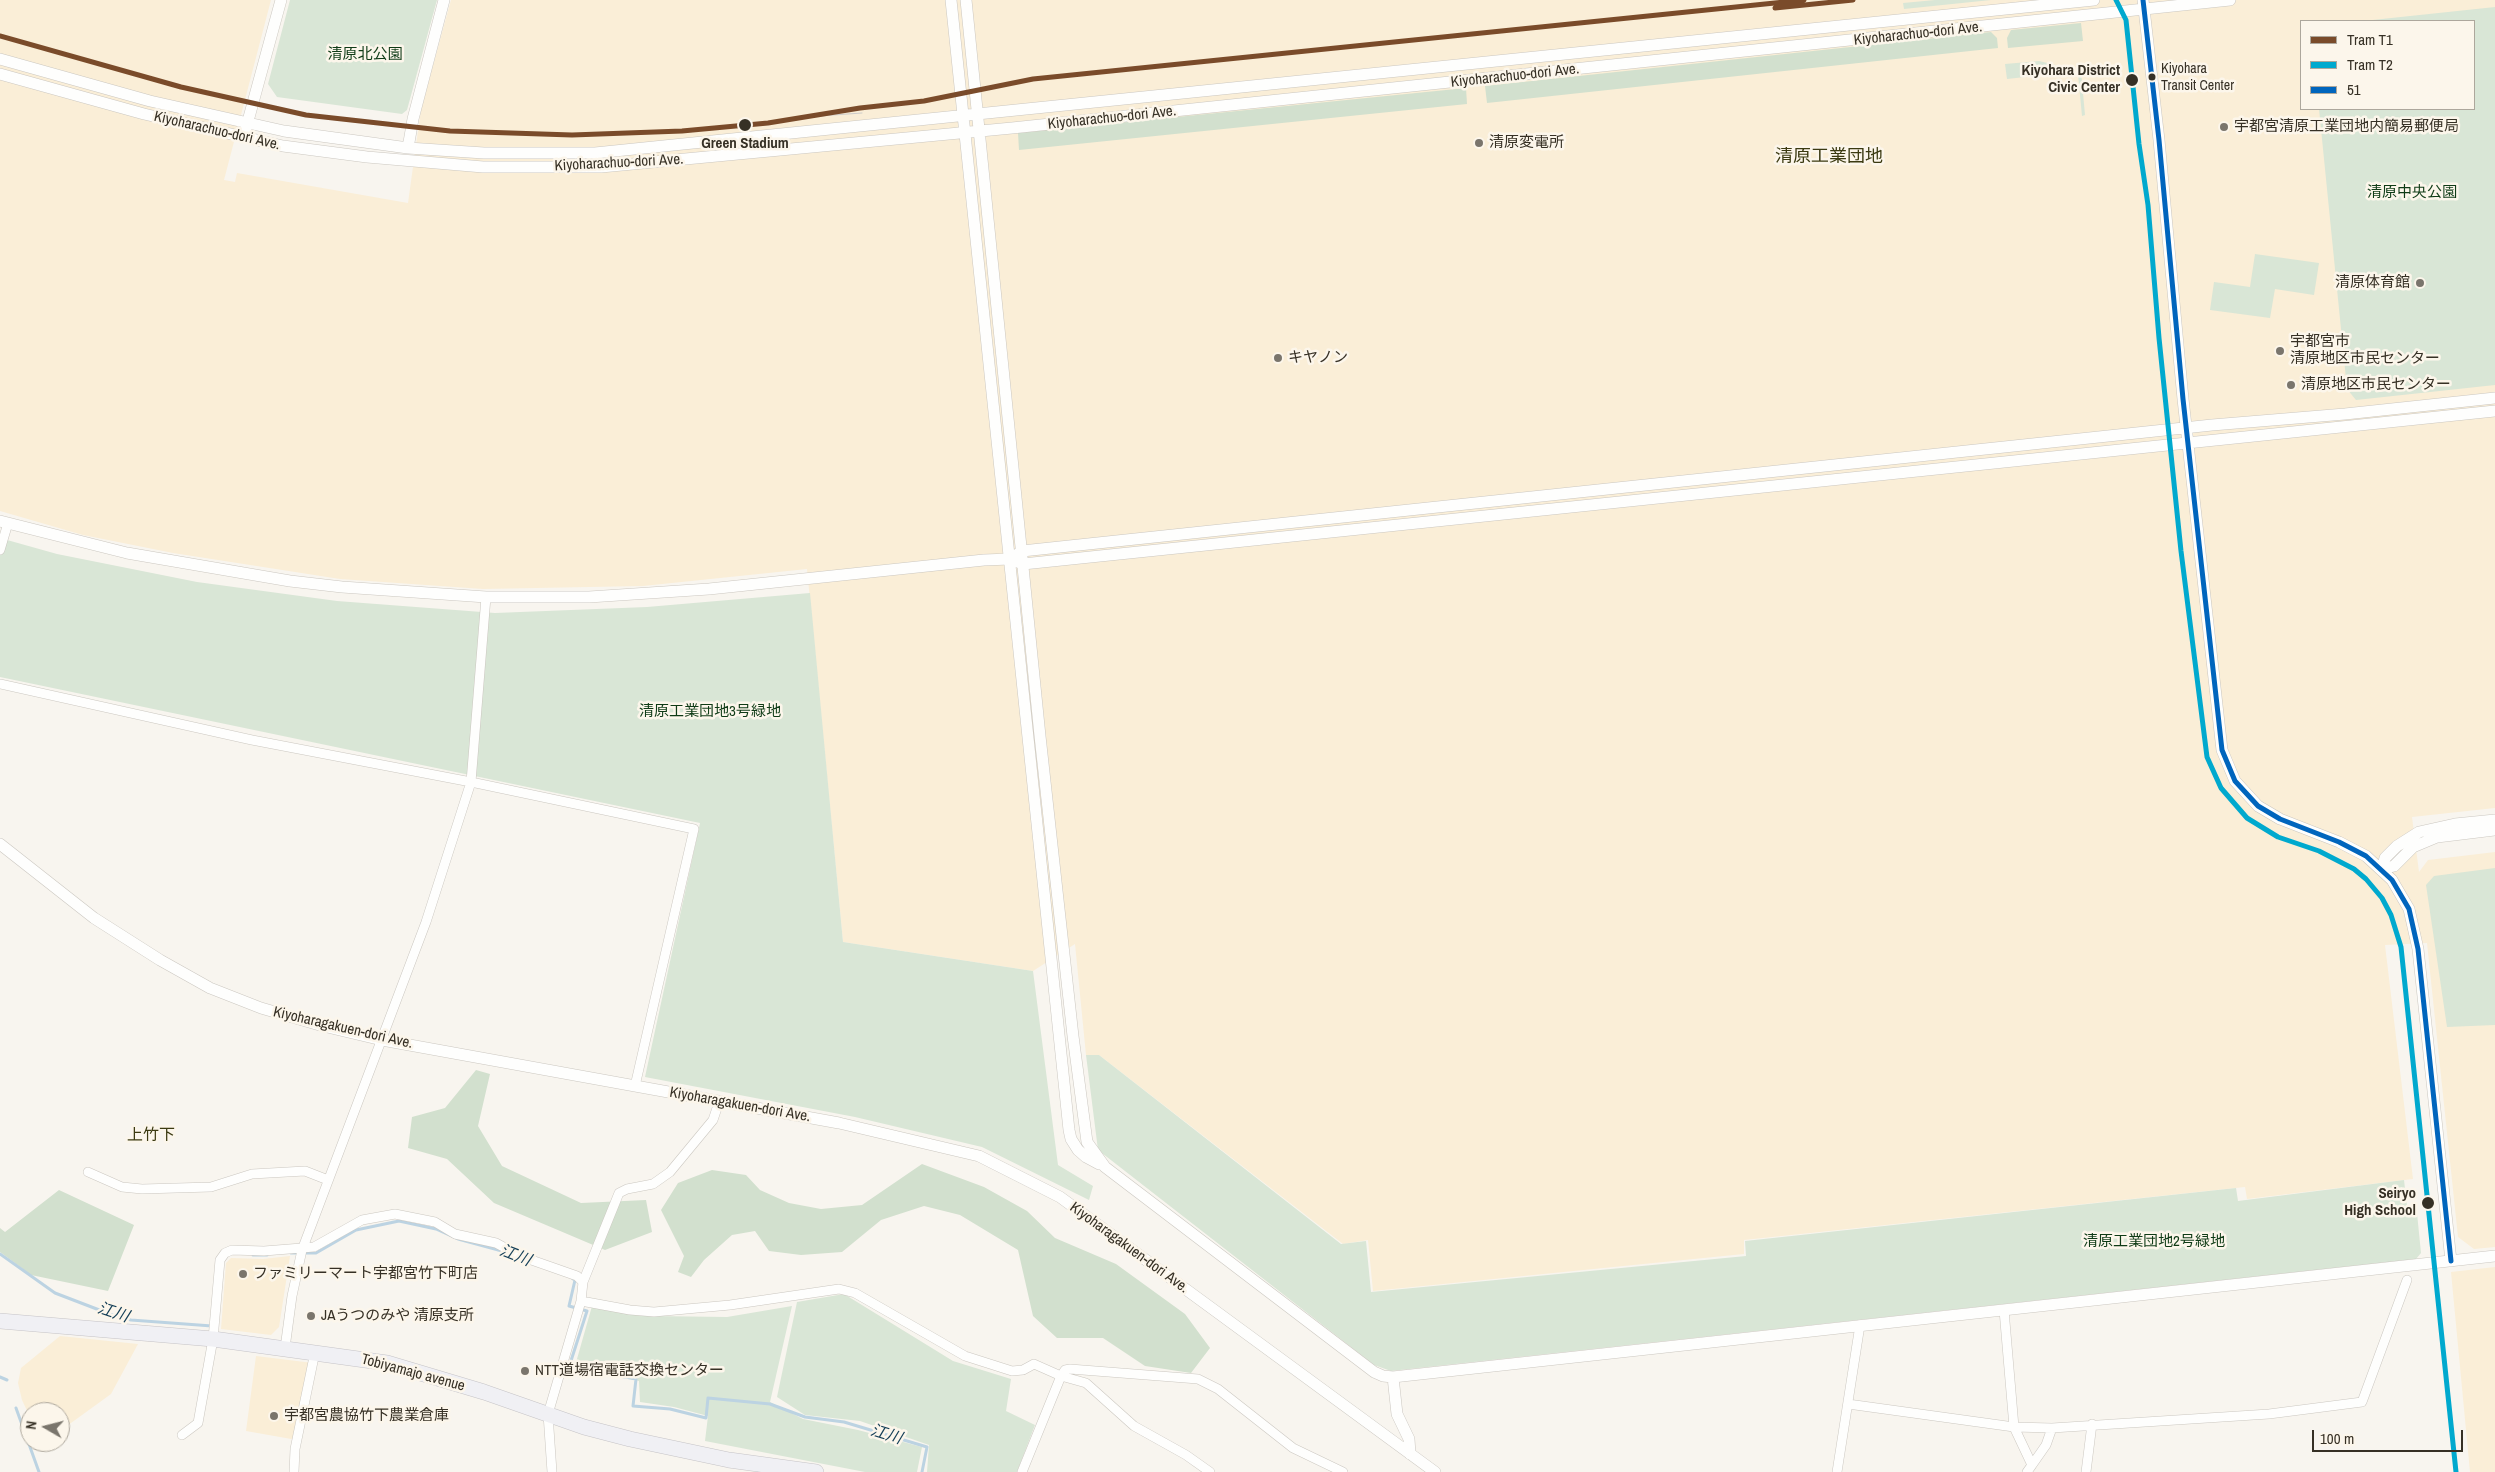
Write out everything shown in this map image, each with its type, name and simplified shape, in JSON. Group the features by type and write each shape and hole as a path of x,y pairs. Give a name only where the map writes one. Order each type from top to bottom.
{"highway":[{"name":"Tobiyamajo avenue","path":"0,1321 213,1339 377,1361 414,1370 630,1439 730,1466 816,1472"}],"street":[{"path":"244,138 281,0"},
{"path":"408,148 413,119 444,0"},
{"path":"951,0 1069,1130 1078,1150 1086,1157 1105,1167 1374,1372 1383,1376 1393,1377 2495,1256"},
{"path":"966,0 1073,1036 1087,1142 1105,1167"},
{"name":"Kiyoharachuo-dori Ave.","path":"0,59 102,89 247,125 408,148 484,153 595,153 2094,0"},
{"name":"Kiyoharachuo-dori Ave.","path":"0,74 88,100 283,146 407,162 483,167 601,167 980,132 2143,5 2230,0"},
{"path":"2143,5 2218,732 2228,766 2246,794 2269,813 2352,848 2382,870 2400,892 2414,924 2451,1261"},
{"path":"1010,559 1022,551 2186,428 2495,398"},
{"path":"0,550 4,522 126,553 228,572 342,587 486,597 647,594 1010,559 1023,564 2495,411"},
{"path":"285,1348 292,1296 302,1250 426,922 471,782 486,597"},
{"path":"0,684 252,740 471,782 694,829 635,1086"},
{"path":"2382,870 2385,858 2397,846 2419,832 2455,824 2495,820"},
{"path":"2382,870 2394,866 2413,847 2437,837 2495,830"},
{"name":"Kiyoharagakuen-dori Ave.","path":"0,844 94,918 160,960 210,988 261,1008 323,1026 382,1040 839,1123 979,1156 1060,1198 1435,1472"},
{"path":"552,1472 548,1414 581,1301 583,1282 619,1193 627,1189 653,1184 670,1172 713,1120 719,1102"},
{"path":"88,1172 122,1187 142,1190 210,1186 252,1174 305,1171 328,1180"},
{"path":"182,1435 198,1423 213,1339 220,1260 225,1253 232,1250 264,1252 294,1247 302,1250 314,1247 362,1220 395,1214 435,1222 455,1234 496,1243 520,1256 578,1276 583,1282"},
{"path":"1848,1404 2014,1427 2052,1428 2268,1414 2362,1402 2408,1280"},
{"path":"581,1301 630,1310 654,1312 730,1305 840,1289 855,1293 965,1356 1012,1370 1023,1370 1034,1364 1060,1376 1086,1383 1134,1426 1186,1455 1210,1472"},
{"path":"2004,1310 2014,1427 2030,1468"},
{"path":"1837,1472 1860,1325"},
{"path":"294,1472 295,1449 315,1352"},
{"path":"1022,1472 1060,1376 1065,1370 1070,1369 1198,1379 1218,1389 1293,1448 1343,1472"},
{"path":"1393,1377 1397,1414 1409,1439 1410,1454"},
{"path":"2086,1472 2092,1424"},
{"path":"2030,1468 2046,1445 2052,1428"}],"shaded area":[{"path":"0,0 271,0 224,180 235,182 237,173 408,203 421,109 451,0 2495,0 2495,808 2412,817 2419,872 2428,860 2495,852 2495,1247 2474,1249 2458,1237 2427,943 2385,945 2413,1179 2247,1199 2245,1187 1744,1240 1744,1254 1373,1291 1368,1240 1343,1244 1099,1055 1086,1055 1075,944 1033,971 843,942 807,569 643,586 483,589 340,579 173,553 83,535 0,511"},
{"path":"290,1256 279,1327 271,1335 221,1329 226,1263 231,1258 263,1259"},
{"path":"2495,1267 2495,1472 2470,1472 2451,1272"},
{"path":"60,1336 138,1344 111,1394 70,1424 70,1402 23,1402 18,1383 21,1368"},
{"path":"256,1356 313,1363 297,1440 246,1431"}],"green space":[{"name":"清原北公園","path":"290,0 437,0 407,110 402,114 277,97 268,84"},
{"path":"1935,0 1991,0 1904,9 1903,3"},
{"name":"清原中央公園","path":"2495,7 2495,385 2356,400 2347,389 2319,110 2475,110 2475,20 2372,20"},
{"path":"2081,23 2083,41 2008,48 2007,38 2011,30"},
{"path":"1991,32 1997,38 1998,48 1487,103 1485,86"},
{"path":"2039,61 2060,66 2024,70 2025,77 2007,79 2005,64"},
{"path":"2074,71 2081,71 2085,115 2082,116 2078,74 2074,74"},
{"path":"1466,88 1467,104 1019,150 1018,133"},
{"path":"2255,254 2319,263 2314,295 2275,289 2270,318 2210,310 2214,282 2250,287"},
{"name":"清原工業団地3号緑地","path":"0,538 57,554 197,582 337,601 495,613 647,607 810,593 843,942 1033,971 1058,1165 1093,1186 1089,1200 982,1147 855,1117 645,1077 700,823 0,677"},
{"path":"2495,868 2495,1025 2447,1027 2426,885 2434,876"},
{"name":"清原工業団地2号緑地","path":"1086,1055 1099,1055 1341,1244 1366,1241 1371,1292 1746,1256 1745,1241 2236,1188 2238,1201 2404,1180 2408,1214 2417,1213 2421,1253 2416,1259 1391,1371 1374,1365 1098,1150"},
{"path":"476,1070 490,1074 478,1126 502,1166 581,1203 646,1200 652,1232 605,1250 494,1203 447,1159 408,1148 412,1117 445,1108"},
{"path":"922,1164 984,1187 1027,1211 1055,1238 1116,1264 1185,1314 1210,1348 1191,1373 1145,1366 1103,1338 1057,1338 1033,1316 1018,1250 960,1215 924,1206 881,1220 842,1252 801,1255 769,1251 755,1231 732,1235 704,1260 691,1277 678,1272 684,1256 661,1210 678,1183 712,1170 746,1175 760,1190 789,1203 821,1209 862,1205"},
{"path":"59,1190 134,1225 108,1291 31,1275 0,1252 0,1228 5,1232"},
{"path":"844,1294 953,1361 1011,1379 1006,1411 1035,1425 1017,1472 927,1472 929,1445 860,1421 805,1415 777,1397 797,1302"},
{"path":"592,1306 652,1316 727,1317 792,1306 770,1402 803,1419 858,1430 922,1447 917,1472 865,1472 705,1441 708,1416 674,1407 640,1402 639,1381 575,1366"}],"waterway":[{"name":"江川","path":"291,1253 316,1253 356,1230 399,1221 436,1229 458,1239 502,1251"},
{"name":"江川","path":"0,1254 55,1293 115,1316 131,1320 212,1326"},
{"name":"江川","path":"253,1255 267,1255"},
{"name":"江川","path":"573,1279 575,1280 569,1306 587,1311 569,1367 636,1379 633,1406 670,1409 706,1418 708,1398 770,1404 805,1417 844,1422 927,1447 922,1472"},
{"path":"0,1377 7,1380"},
{"path":"16,1408 39,1472"}],"tram line":[{"name":"T1","path":"0,36 181,87 306,115 450,131 572,135 682,131 768,123 860,108 924,101 1033,79 1804,0"},
{"name":"T1","path":"1775,8 1853,0"},
{"name":"T2","path":"2116,0 2126,20 2139,144 2148,205 2159,338 2181,551 2207,757 2221,788 2247,818 2278,837 2319,851 2354,869 2366,879 2382,898 2391,915 2401,947 2456,1472"},
{"path":"819,116 862,113"}],"transit line":[{"name":"51","path":"2143,0 2159,140 2183,399 2222,750 2235,781 2258,806 2280,819 2339,842 2366,856 2392,880 2409,909 2418,949 2451,1261"}],"place":[{"name":"Kiyohara Transit Center","path":"2152,77"},
{"name":"Kiyohara District Civic Center","path":"2132,80"},
{"name":"Green Stadium","path":"745,125"},
{"name":"宇都宮清原工業団地内簡易郵便局","path":"2224,127"},
{"name":"清原変電所","path":"1479,143"},
{"name":"清原体育館","path":"2420,283"},
{"name":"宇都宮市 清原地区市民センター","path":"2280,351"},
{"name":"キヤノン","path":"1278,358"},
{"name":"清原地区市民センター","path":"2291,385"},
{"name":"Seiryo High School","path":"2428,1203"},
{"name":"ファミリーマート宇都宮竹下町店","path":"243,1274"},
{"name":"JAうつのみや 清原支所","path":"311,1316"},
{"name":"NTT道場宿電話交換センター","path":"525,1371"},
{"name":"宇都宮農協竹下農業倉庫","path":"274,1416"}],"district":[{"name":"清原工業団地","path":"1829,157"},
{"name":"上竹下","path":"151,1136"}]}
